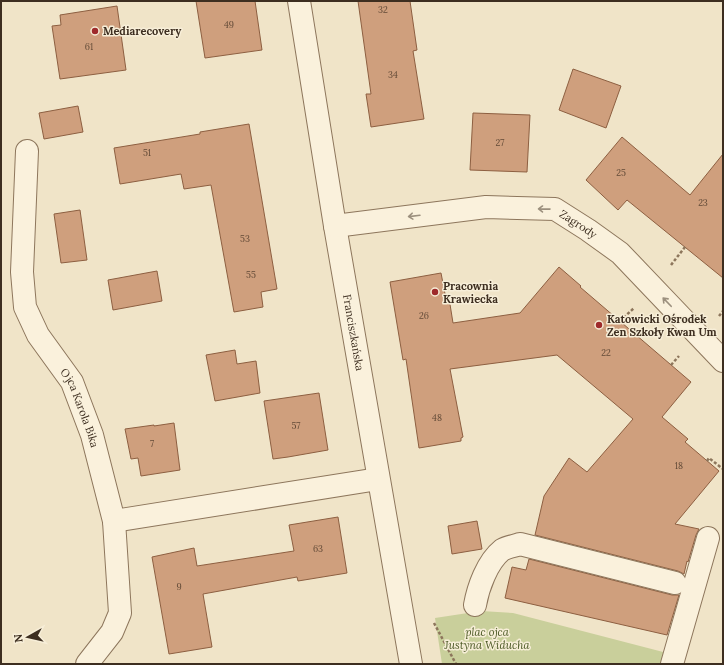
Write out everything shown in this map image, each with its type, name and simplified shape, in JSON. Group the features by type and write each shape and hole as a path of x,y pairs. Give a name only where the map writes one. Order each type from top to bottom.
{"street":[{"name":"Franciszkańska","path":"299,1 335,226 411,664"},
{"name":"Ojca Karola Bika","path":"27,151 22,272 25,307 38,335 72,382 92,435 114,521 120,613 112,632 87,664"},
{"name":"Zagrody","path":"335,226 486,207 555,209 588,230 620,254 723,361"},
{"path":"114,521 378,479"},
{"path":"672,664 708,538"},
{"path":"475,605 479,587 492,561 503,550 520,544 675,583"}],"path":[{"path":"707,461 709,458 723,469"},
{"path":"431,617 456,664"}],"green space":[{"name":"plac ojca Justyna Widucha","path":"481,611 513,613 667,653 664,664 442,664 435,618"}],"building":[{"path":"196,1 255,1 262,50 205,58"},
{"path":"358,1 410,1 417,50 413,51 424,119 371,127 366,94 371,94"},
{"path":"117,6 126,70 60,79 52,26 61,25 60,15"},
{"path":"573,69 621,86 606,128 559,110"},
{"path":"78,106 83,132 44,139 39,113"},
{"path":"473,113 530,115 527,172 470,170"},
{"path":"249,124 277,289 261,292 263,307 234,312 211,185 184,189 181,174 120,184 114,148 200,134 200,132"},
{"path":"622,137 690,195 723,154 723,278 627,200 618,210 586,180"},
{"path":"80,210 87,260 61,263 54,214"},
{"path":"559,267 581,286 580,287 691,382 662,417 688,439 685,442 719,471 675,524 699,529 688,562 687,561 684,574 678,571 535,535 544,496 569,458 587,472 633,419 557,355 450,369 463,437 461,438 461,441 419,448 406,359 403,360 390,282 441,273 446,299 449,298 453,323 520,313"},
{"path":"157,271 162,301 113,310 108,280"},
{"path":"235,350 237,364 256,361 260,393 215,401 206,355"},
{"path":"319,393 328,450 273,459 264,401"},
{"path":"174,423 180,470 141,476 138,458 131,459 125,429"},
{"path":"338,517 347,573 298,581 297,577 203,594 212,647 169,654 152,557 194,548 197,566 294,551 289,525"},
{"path":"477,521 482,549 452,554 448,526"},
{"path":"529,559 672,595 679,595 667,635 505,598 512,567 526,570"}],"place":[{"name":"Mediarecovery","path":"95,31"},
{"name":"Pracownia Krawiecka","path":"435,292"},
{"name":"Katowicki Ośrodek Zen Szkoły Kwan Um","path":"599,325"}]}
